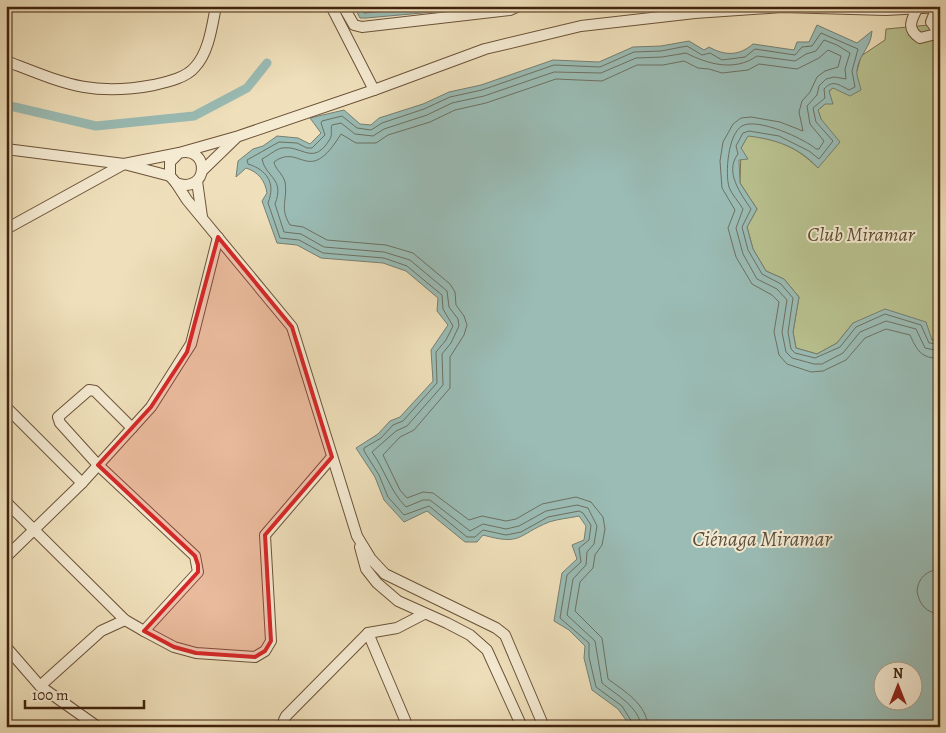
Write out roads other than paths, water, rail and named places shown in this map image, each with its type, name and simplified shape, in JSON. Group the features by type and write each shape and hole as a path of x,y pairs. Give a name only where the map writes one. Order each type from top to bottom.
{"street":[{"path":"6,61 85,89 125,91 161,83 184,75 195,68 204,51 216,6"},
{"path":"331,6 374,90"},
{"path":"343,6 354,24 362,27 510,10 519,6"},
{"path":"522,727 500,674 487,650 470,635 398,601 377,583 366,570 292,328 202,218 173,179 170,162 179,153 239,136 374,90 484,49 581,26 695,13 782,6 886,10 918,7 938,6 931,22 940,33 920,38 913,33 910,27 911,20 918,7"},
{"path":"202,218 198,181 203,170 239,136"},
{"path":"6,149 124,164 173,179 184,185 198,181"},
{"path":"6,229 124,164 185,152 196,155 202,164 203,170"},
{"path":"6,557 82,483 151,407 191,344 218,237"},
{"path":"132,428 95,391 89,390 58,417 60,423 98,465 195,556 198,572 144,631"},
{"path":"6,407 82,483"},
{"path":"6,502 126,620 174,647 196,653 255,657 265,651 271,641 265,535 332,457"},
{"path":"357,536 372,559 385,574 496,628 505,635 544,727"},
{"path":"285,727 284,720 286,716 368,633 397,628 424,614"},
{"path":"40,686 101,631 126,620"},
{"path":"368,633 408,727"},
{"path":"6,647 40,686 98,727"}],"water":[{"path":"354,6 490,6 490,7 360,18"},
{"name":"Ciénaga Miramar","path":"817,25 857,43 872,31 870,42 858,64 857,70 861,90 850,96 833,88 829,91 833,104 825,104 818,110 821,119 840,142 818,168 795,149 768,139 748,136 741,148 748,159 739,160 740,183 757,209 747,227 753,249 766,271 784,279 799,297 793,332 796,348 817,354 837,343 853,323 885,309 926,322 932,340 940,340 940,586 936,590 940,603 940,727 631,727 618,709 592,690 584,658 585,646 569,630 554,621 562,573 577,559 572,545 584,540 586,526 579,516 549,522 519,538 505,539 483,535 477,542 465,542 427,511 404,522 384,500 375,477 356,448 378,434 390,421 400,417 433,381 431,350 448,325 437,311 438,298 406,271 383,263 321,258 297,245 277,243 262,201 267,193 265,184 257,174 246,168 236,177 238,161 253,149 263,146 277,136 298,138 310,144 321,133 310,118 344,110 360,124 371,125 379,118 423,104 449,92 481,85 553,60 599,62 633,47 661,46 689,41 704,50 709,47 726,53 737,53 753,44 794,50 797,42 809,42"}],"waterway":[{"path":"6,105 96,126 194,116 247,88 267,63"}],"park label":[{"name":"Club Miramar","path":"861,234"}]}
